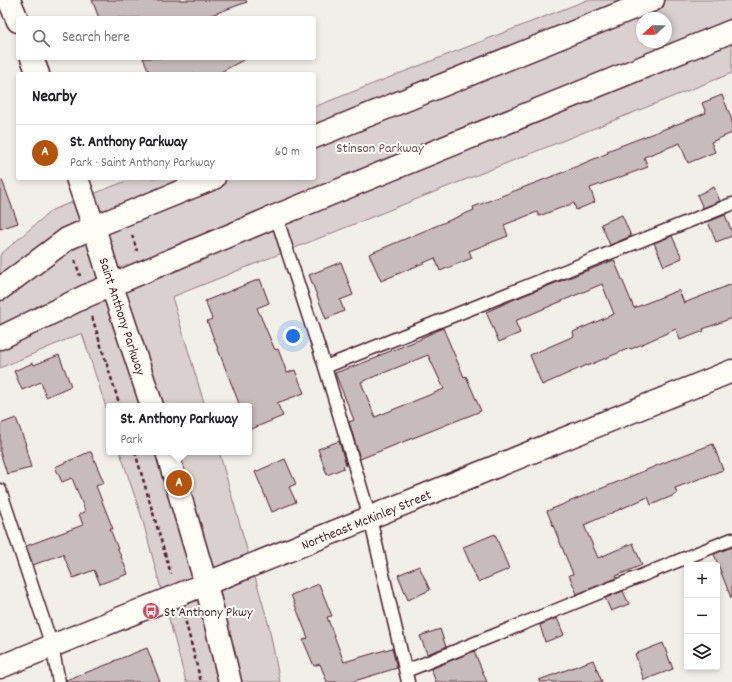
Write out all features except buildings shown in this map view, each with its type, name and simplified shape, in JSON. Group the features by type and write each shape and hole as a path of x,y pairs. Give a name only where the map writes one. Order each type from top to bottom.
{"street":[{"path":"9,0 16,17"},
{"path":"316,136 653,0"},
{"path":"0,338 112,285 276,216 732,31"},
{"path":"33,60 37,72"},
{"name":"Saint Anthony Parkway","path":"78,180 151,403"},
{"path":"0,289 67,239 94,226 209,180"},
{"name":"Northeast McKinley Street","path":"0,667 732,371"},
{"path":"168,455 206,584 230,682"}],"lane":[{"path":"325,367 732,204"},
{"path":"276,216 325,367 370,518 407,677 732,539"},
{"path":"1,496 52,646 59,682"}],"path":[{"path":"130,232 139,257"},
{"path":"73,255 80,276"},
{"path":"92,320 119,403"},
{"path":"137,455 170,571"},
{"path":"185,618 201,682"}],"green space":[{"name":"Stinson Parkway","path":"587,0 732,0 732,73 172,297 204,403 106,403 106,408 82,333 0,368 0,255 52,210 129,180 316,180 316,106"},
{"path":"121,455 220,455 268,622 280,682 186,682 142,518"}],"place":[{"name":"St. Anthony Parkway","path":"179,483"},
{"name":"St Anthony Pkwy","path":"151,611"}]}
